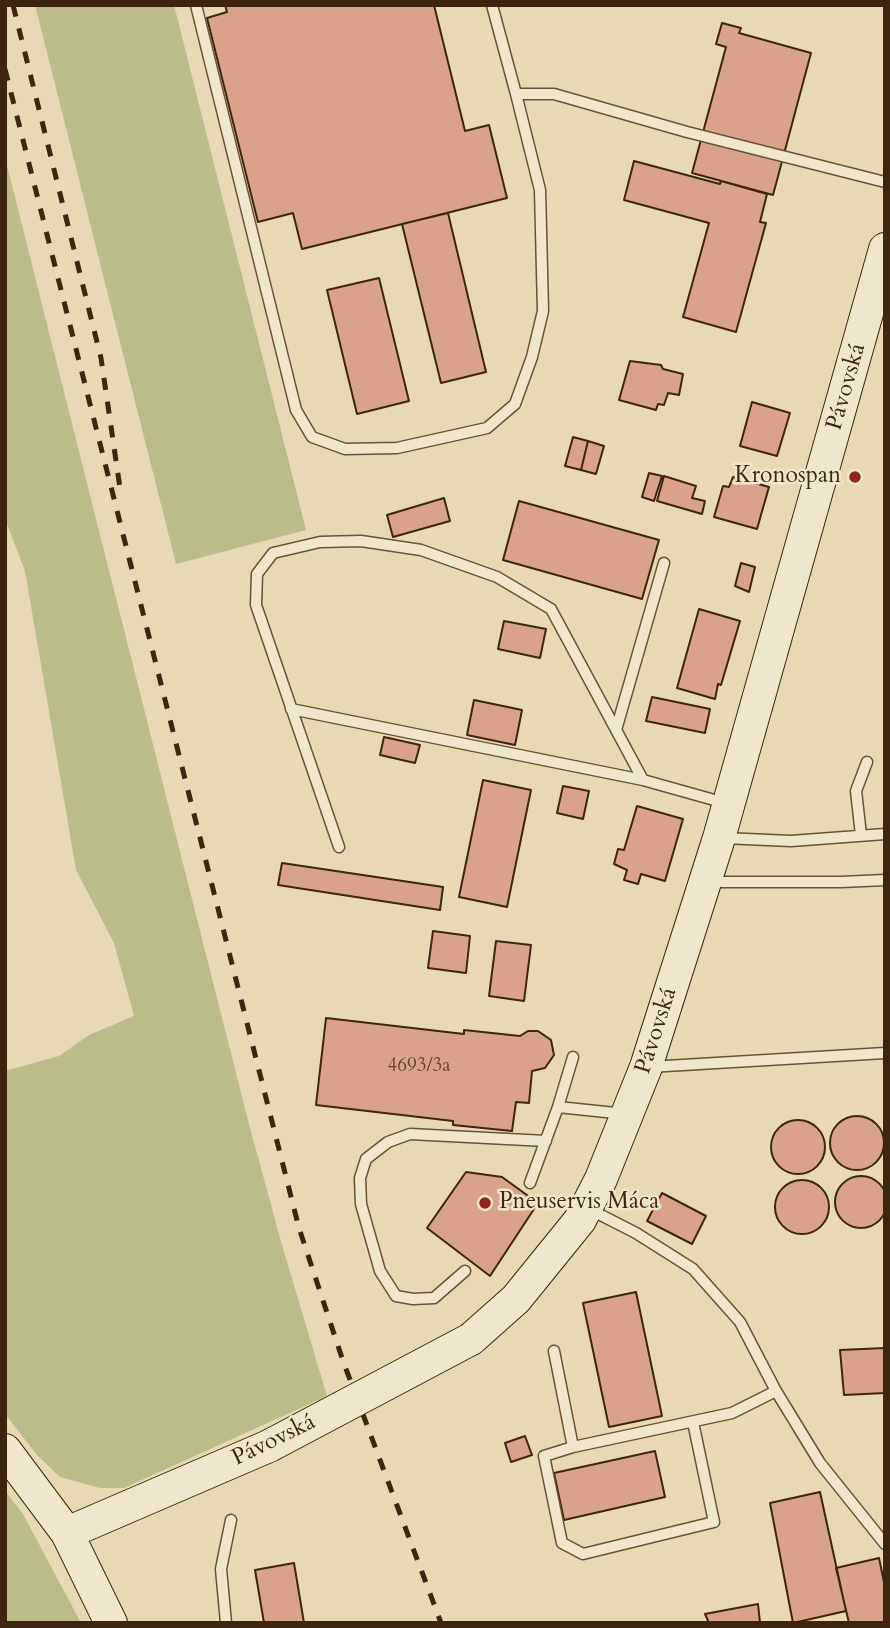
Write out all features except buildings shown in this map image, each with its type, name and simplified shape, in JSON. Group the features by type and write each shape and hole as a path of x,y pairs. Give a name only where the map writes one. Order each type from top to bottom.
{"street":[{"name":"Pávovská","path":"67,1533 269,1446 471,1339 516,1299 580,1220 601,1179 646,1067 719,838 885,249"},
{"path":"5,1450 67,1533 111,1623"}],"lane":[{"path":"196,5 296,410 312,437 345,449 397,448 487,428 515,404 532,357 542,311 540,190 492,5"},
{"path":"516,94 554,94 687,132 885,182"},
{"path":"339,847 256,605 257,574 273,553 320,542 361,541 421,550 497,577 551,609 643,780"},
{"path":"616,730 664,563"},
{"path":"291,709 643,780 727,804"},
{"path":"861,835 856,791 867,762"},
{"path":"719,838 791,841 885,834"},
{"path":"705,882 841,883 885,880"},
{"path":"646,1067 885,1053"},
{"path":"530,1183 558,1107 572,1057"},
{"path":"558,1107 628,1114"},
{"path":"465,1271 434,1298 413,1299 396,1296 380,1271 361,1204 360,1178 366,1159 388,1142 410,1134 546,1142"},
{"path":"586,1208 636,1233 693,1269 740,1322 776,1391 820,1463 885,1544"},
{"path":"554,1351 573,1447"},
{"path":"693,1422 714,1522 583,1554 562,1543 544,1455 732,1413 776,1391"},
{"path":"226,1623 221,1569 231,1520"}],"green space":[{"path":"35,5 174,5 306,530 176,564"},
{"path":"5,158 246,1113 327,1396 124,1488 100,1488 60,1477 37,1455 5,1414 5,1071 59,1056 89,1035 134,1016 114,943 76,870 25,571 5,519"},
{"path":"5,1491 23,1514 81,1623 5,1623"}],"railway":[{"path":"13,5 101,358 121,495"},
{"path":"5,69 299,1228 343,1361 441,1623"}],"place":[{"name":"Kronospan","path":"855,477"},
{"name":"Pneuservis Máca","path":"485,1203"}]}
